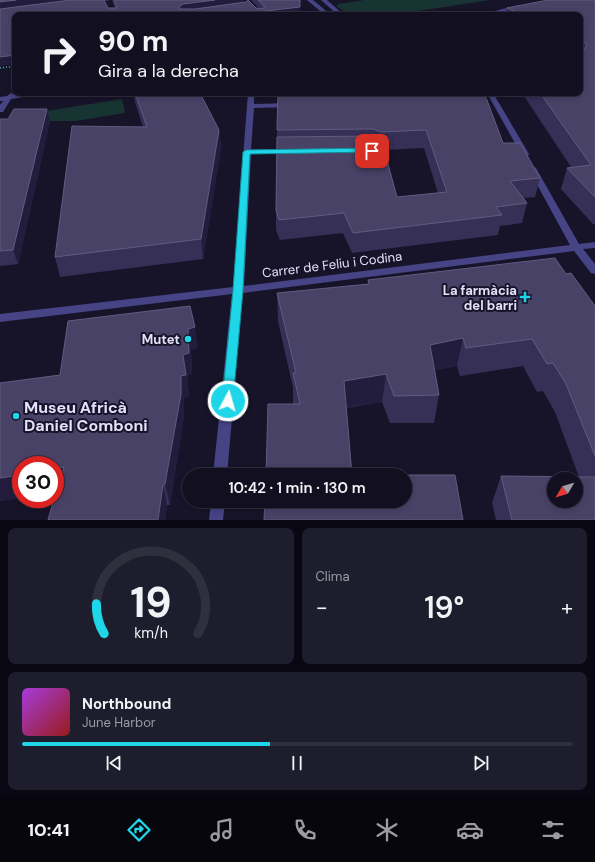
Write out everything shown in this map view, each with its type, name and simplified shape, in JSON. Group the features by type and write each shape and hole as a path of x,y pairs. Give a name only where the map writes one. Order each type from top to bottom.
{"street":[{"path":"310,0 324,12"},
{"path":"324,0 338,12"},
{"path":"84,3 107,1"},
{"path":"495,12 524,6"},
{"path":"0,110 12,95"},
{"path":"0,99 16,96"},
{"path":"221,468 238,290 251,96"},
{"path":"492,96 576,247 595,271"},
{"path":"250,106 303,106"},
{"path":"246,152 297,152"},
{"name":"Carrer de Feliu i Codina","path":"0,318 595,245"},
{"path":"216,520 217,508"}],"path":[{"path":"0,68 12,66"}],"green space":[{"path":"364,0 490,0 412,12 346,12 337,7 338,4"},
{"path":"122,99 125,113 76,121 24,121 27,114"}],"building":[{"path":"0,0 16,0 0,2"},
{"path":"71,0 104,0 108,8 117,8 114,0 215,0 183,4 179,7 180,9 195,9 246,2 248,0 256,8 264,9 264,6 258,0 300,0 300,7 258,12 12,12 12,55 0,57 0,9"},
{"path":"548,0 595,0 595,197 567,168 591,165 542,96 583,96 583,50 587,44 583,42 583,12 516,12 507,8"},
{"path":"136,96 202,96 219,130 201,239 55,257 72,126 147,127"},
{"path":"278,96 485,96 503,143 520,143 540,178 510,181 527,203 496,207 502,215 353,233 344,213 279,220 276,210 277,137 372,136 378,139 385,153 397,197 447,192 426,130 381,132 373,129 277,130"},
{"path":"14,109 47,109 13,250 0,251 0,119 8,119"},
{"path":"555,258 566,274 571,273 595,306 595,456 566,384 553,363 547,364 532,339 466,348 463,338 430,345 439,395 394,396 386,374 344,381 351,468 266,468 268,404 300,404 293,373 296,373 277,293 369,284 368,280"},
{"path":"190,306 195,327 188,329 189,353 183,355 186,375 181,376 181,394 165,484 163,485 158,520 48,520 51,508 64,508 64,456 12,456 12,476 0,478 0,383 60,375 68,321"},
{"path":"412,475 455,475 463,520 264,520 265,508 412,508"},
{"path":"501,476 547,476 547,508 583,508 583,477 595,477 595,520 512,520"}],"place":[{"name":"La farmàcia del barri","path":"525,297"},
{"name":"Mutet","path":"188,339"},
{"name":"Museu Africà Daniel Comboni","path":"16,416"}],"route":[{"path":"228,401 238,290 238,268 246,152 372,151"}]}
